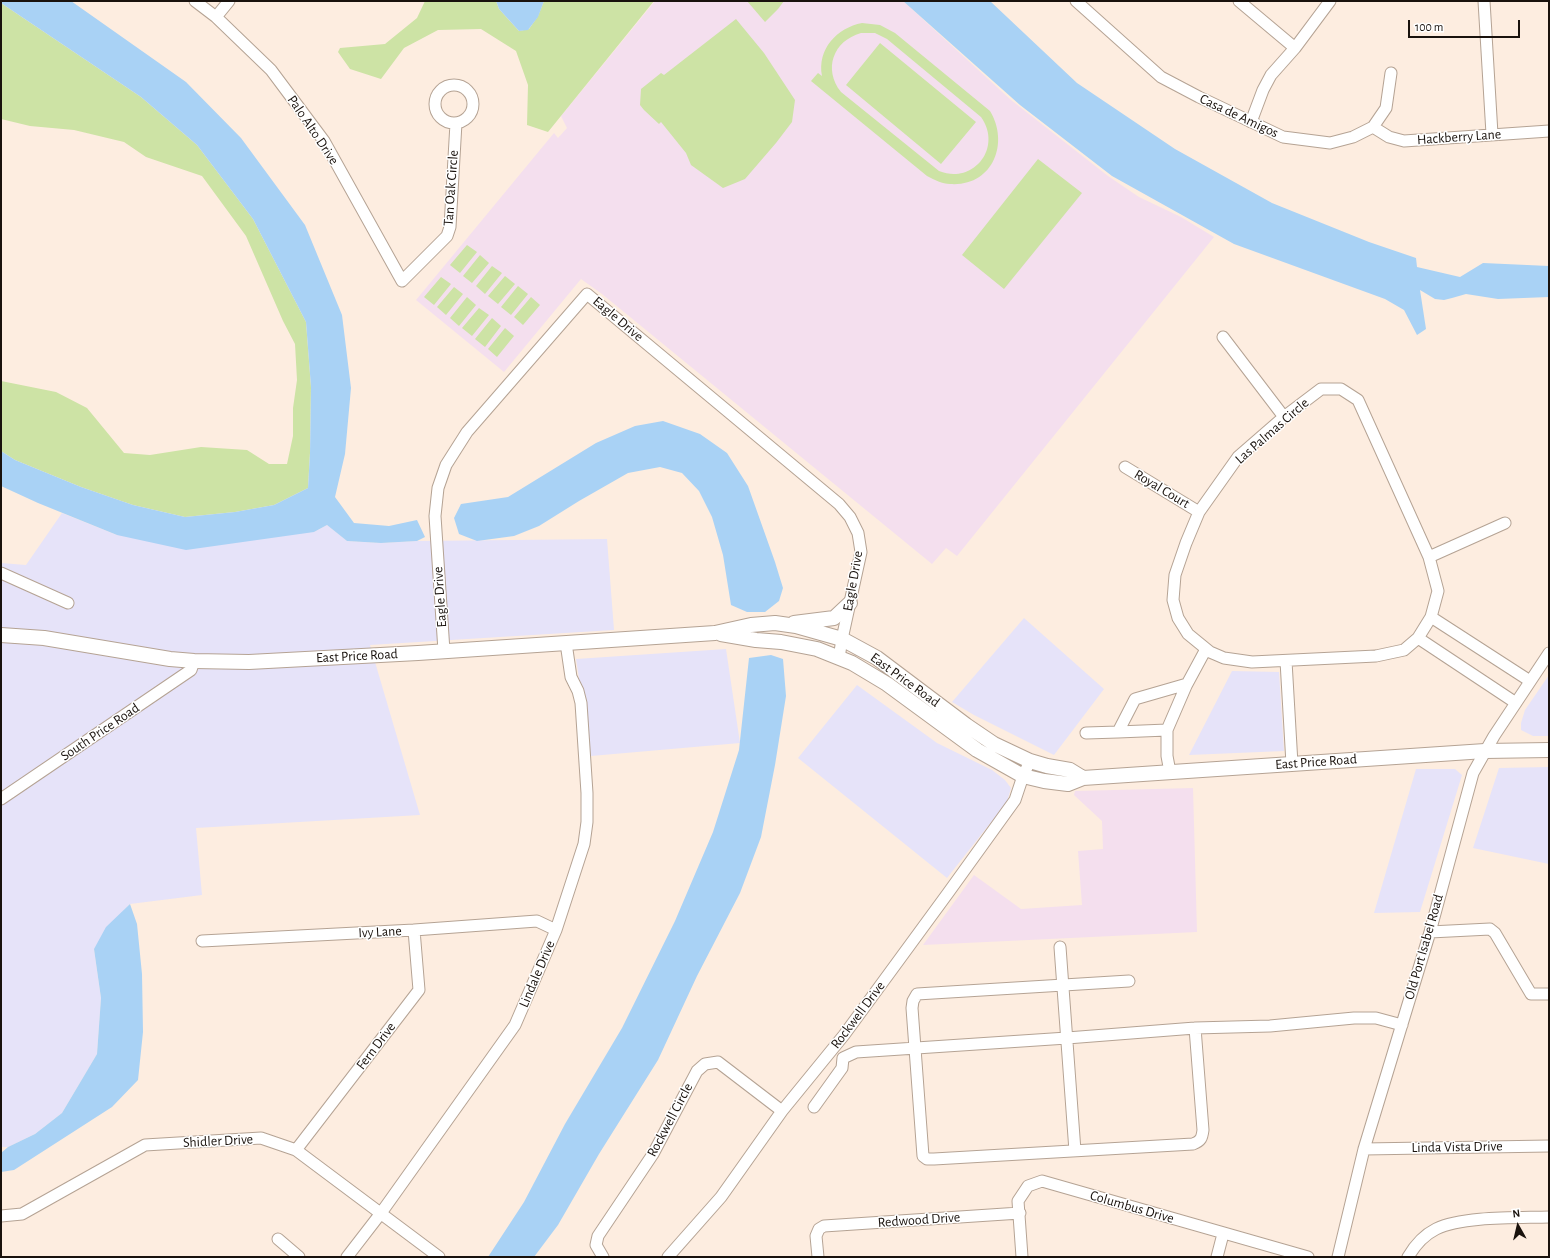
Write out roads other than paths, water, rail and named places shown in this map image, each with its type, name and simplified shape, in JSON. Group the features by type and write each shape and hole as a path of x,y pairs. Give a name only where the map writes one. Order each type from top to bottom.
{"main road":[{"path":"785,625 834,618 850,603"},
{"name":"East Price Road","path":"1,635 44,638 141,655 194,661 249,662 715,633 751,625 775,623 796,626 842,639 877,658 984,738 1030,761 1070,770 1083,778"},
{"name":"East Price Road","path":"715,633 756,640 793,644 817,649 852,662 887,684 977,750 1023,776 1044,781 1068,784 1083,778 1485,751 1549,750"}],"street":[{"name":"Palo Alto Drive","path":"195,1 216,17 271,70 324,141 402,282"},
{"path":"216,17 229,1"},
{"name":"Casa de Amigos","path":"1076,1 1161,77 1283,137 1330,143 1353,138 1373,127 1386,108 1391,73"},
{"path":"1238,1 1295,48"},
{"path":"1251,122 1263,90 1271,75 1295,48 1330,1"},
{"path":"1484,1 1492,134"},
{"name":"Tan Oak Circle","path":"402,282 447,236 450,227 456,123"},
{"name":"Hackberry Lane","path":"1373,127 1389,137 1404,141 1549,131"},
{"name":"Eagle Drive","path":"444,651 435,516 438,488 446,465 467,432 587,294 839,504 850,517 858,533 861,552 842,639 840,658"},
{"path":"1223,337 1284,417"},
{"name":"Las Palmas Circle","path":"1342,388 1358,400 1429,557 1438,591 1431,618 1418,638 1404,650 1376,656 1252,662 1224,658 1206,649 1188,634 1178,618 1173,600 1175,575 1199,512 1238,457 1284,417 1321,389 1342,388"},
{"name":"Royal Court","path":"1125,467 1199,512"},
{"path":"1429,557 1505,523"},
{"path":"1,573 68,603"},
{"path":"1431,618 1530,681"},
{"path":"1418,638 1516,703"},
{"name":"Lindale Drive","path":"347,1257 381,1213 516,1025 556,930 584,844 588,822 581,703 578,691 571,677 566,643"},
{"path":"1170,772 1167,756 1167,730 1187,684 1206,649"},
{"name":"Old Port Isabel Road","path":"1338,1257 1364,1149 1430,932 1473,773 1485,751 1549,653"},
{"name":"South Price Road","path":"1,799 191,670 194,661"},
{"path":"1286,661 1292,764"},
{"path":"1118,732 1135,699 1187,684"},
{"path":"1086,733 1167,730"},
{"name":"Rockwell Drive","path":"668,1257 721,1197 782,1111 832,1049 1016,800 1023,776 1030,761"},
{"name":"Ivy Lane","path":"202,942 414,930 537,921 556,930"},
{"path":"1430,932 1490,929 1496,933 1531,994 1549,994"},
{"name":"Fern Drive","path":"296,1150 419,990 414,930"},
{"path":"1060,947 1075,1151"},
{"path":"1129,981 917,994 912,1001 912,1008 923,1156 927,1159 942,1159 1193,1144 1201,1140 1203,1130 1195,1028"},
{"path":"832,1049 843,1058 889,1055 898,1049 1195,1028 1270,1026 1354,1018 1376,1018 1402,1025"},
{"path":"814,1107 842,1068 843,1058"},
{"name":"Rockwell Circle","path":"603,1257 596,1245 598,1236 653,1154 697,1071 705,1064 718,1062 782,1111"},
{"name":"Shidler Drive","path":"1,1216 22,1214 145,1145 261,1138 296,1150 439,1257"},
{"name":"Linda Vista Drive","path":"1364,1149 1549,1146"},
{"name":"Columbus Drive","path":"1022,1257 1018,1201 1028,1186 1042,1181 1308,1257"},
{"name":"Redwood Drive","path":"818,1257 816,1236 819,1228 824,1226 1020,1213"},
{"path":"1408,1257 1421,1239 1436,1229 1452,1224 1472,1221 1549,1216"},
{"path":"1217,1257 1224,1234"},
{"path":"278,1239 300,1257"}],"water":[{"path":"1,1 71,1 186,82 241,138 305,225 342,315 351,388 345,454 335,497 354,523 389,526 417,520 425,537 417,541 381,543 347,541 327,525 314,532 186,550 117,535 38,503 1,486 1,451 15,460 81,487 133,505 185,517 235,512 274,505 308,488 311,387 306,322 253,219 197,145 141,97 1,3"},
{"path":"496,1 544,1 538,17 528,30 519,31 499,9"},
{"path":"903,1 990,1 1077,83 1175,149 1272,203 1369,242 1416,258 1417,267 1460,277 1483,263 1549,266 1549,297 1498,299 1466,294 1444,300 1435,299 1420,290 1426,329 1417,335 1404,310 1385,299 1234,244 1112,176 1020,105"},
{"path":"663,421 700,434 727,453 748,486 783,588 779,601 765,612 747,612 731,605 723,555 712,517 699,491 682,473 660,467 628,473 539,526 514,536 477,541 459,534 454,518 461,504 508,497 596,443 635,426"},
{"path":"771,655 783,659 786,696 775,765 761,837 740,893 697,976 658,1060 599,1154 558,1225 534,1257 488,1257 524,1202 565,1124 622,1028 675,921 713,832 739,750 749,658"},
{"path":"130,904 137,924 142,974 143,1032 138,1080 112,1107 14,1170 1,1172 1,1153 8,1147 35,1134 62,1113 97,1054 101,998 94,949 106,927"}]}
